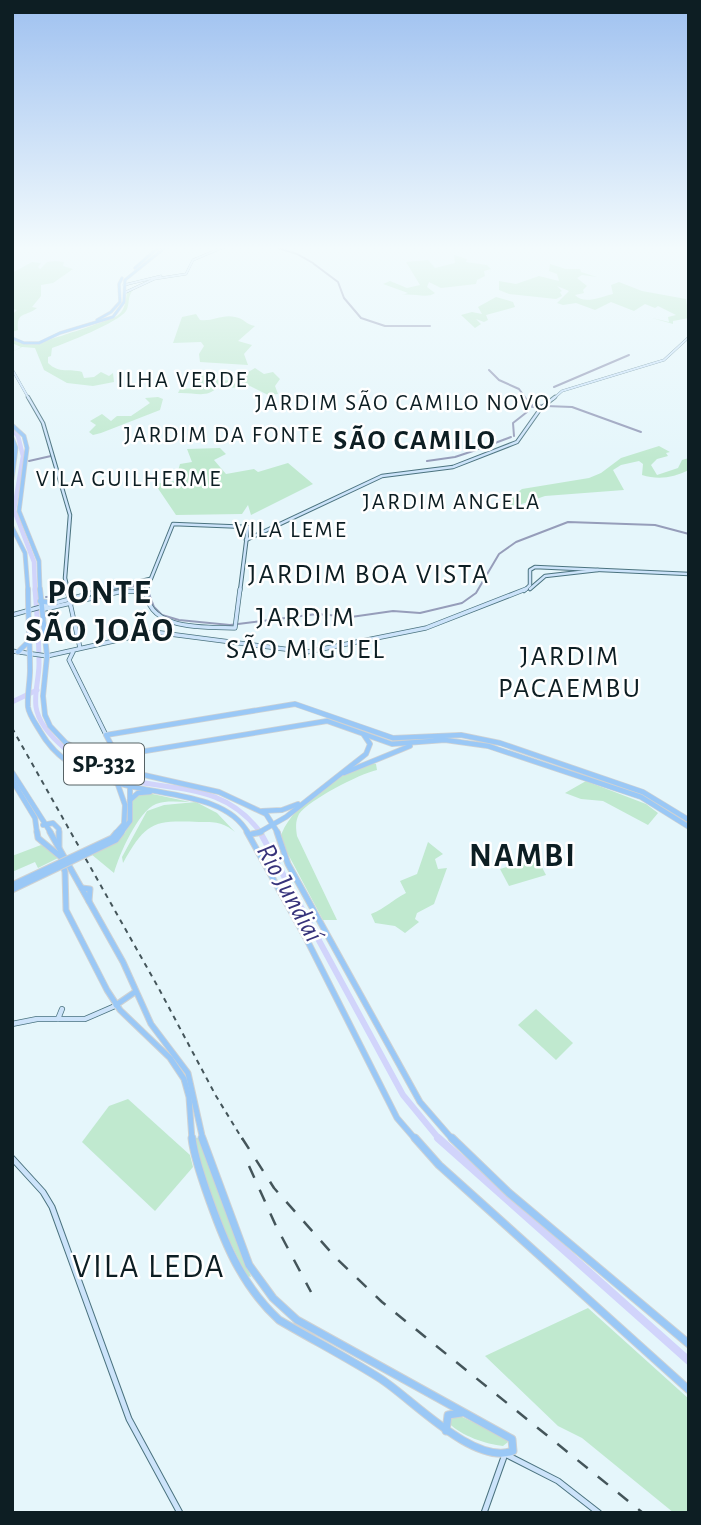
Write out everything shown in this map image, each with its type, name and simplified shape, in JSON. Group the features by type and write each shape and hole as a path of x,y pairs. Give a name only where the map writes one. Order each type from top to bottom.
{"main road":[{"path":"12,337 25,342 38,342 101,317"},
{"path":"12,337 27,344 43,342 61,333 112,317"},
{"path":"246,540 382,476 453,467 517,442 541,408 562,391 664,360 673,356 681,341 689,337"},
{"path":"12,369 37,412 48,438 70,515 64,568 78,649 69,660 110,746 113,770 111,781 122,791 128,804"},
{"name":"SP-332","path":"12,425 24,436 27,444 19,511 38,552 40,609 46,656 43,696 45,715 57,736 113,770 219,792 267,814 273,825"},
{"path":"12,438 15,459 12,479"},
{"path":"173,524 248,527 235,626 165,621 153,613 147,601 146,589 150,579 173,524"},
{"name":"SP-332","path":"12,527 25,553 29,612 27,640 30,655 28,709 38,732 58,755 78,769 111,781 216,806 249,832"},
{"path":"15,651 30,655 56,655 154,632 307,652 426,628 528,588 530,570 535,567 689,575"},
{"path":"531,576 540,579 589,570"},
{"path":"12,616 150,579"},
{"path":"510,595 528,591 540,579"},
{"path":"127,585 146,589"},
{"path":"40,609 52,603 146,589"},
{"path":"135,591 147,601"},
{"path":"40,601 52,603"},
{"path":"15,651 25,648 27,640"},
{"path":"106,735 288,704 393,738 432,734 482,741 549,760 643,792 689,820"},
{"path":"318,712 323,721 392,744 482,741 641,797 689,827"},
{"path":"110,746 119,755 128,755 330,718 337,719"},
{"path":"249,832 257,834 286,817 369,749 369,740 358,731"},
{"path":"337,777 423,742 424,738 432,734"},
{"path":"87,756 97,757 110,746"},
{"path":"12,887 116,840 130,821 128,804 134,775 127,761 128,755"},
{"path":"543,763 549,760"},
{"path":"554,767 562,764"},
{"path":"12,772 59,846 122,962 151,1024 180,1072 187,1089 198,1169 218,1228 242,1279 266,1309 279,1320 383,1380 446,1431 485,1450 505,1454 558,1481 599,1513"},
{"path":"12,780 35,818 38,838 55,849 66,868 63,894 66,911 116,1005 184,1066 191,1081 203,1142 239,1244 256,1276 297,1320 512,1438 513,1451 505,1454 484,1513"},
{"path":"128,804 138,793 163,792"},
{"path":"257,810 282,810 305,801"},
{"path":"279,839 286,817"},
{"path":"37,830 44,824 53,823 59,829 59,846"},
{"path":"273,825 288,864 420,1102 459,1146 509,1193 689,1344"},
{"path":"249,832 397,1118 439,1165 689,1390"},
{"path":"12,1024 32,1020 85,1019 128,999 135,991"},
{"path":"58,1019 62,1009"},
{"path":"138,1027 146,1028 151,1024"},
{"path":"192,1137 199,1135 203,1142"},
{"path":"12,1158 43,1192 52,1207 129,1419 180,1513"},
{"path":"242,1279 250,1280 256,1276"},
{"path":"446,1431 446,1419 452,1412 468,1415"}],"green space":[{"path":"12,317 20,317 18,330 12,332"},
{"path":"119,317 52,348 48,363 60,370 82,372 84,378 94,377 101,372 109,376 113,373 114,382 93,386 67,383 44,370 35,348 22,347 12,352 21,347 12,343 12,339 25,344 38,343"},
{"path":"182,317 209,320 235,317 255,326 238,341 252,345 244,354 248,365 200,362 199,354 204,346 201,342 173,343"},
{"path":"463,317 487,317 488,320 484,322 476,319 481,324 475,328"},
{"path":"668,317 689,317 673,321 673,324 652,318 669,322"},
{"path":"255,368 264,374 273,372 280,379 275,386 278,394 268,395 244,383 239,388 218,387 205,394 178,393 180,389 196,388 199,372 213,372 209,376 227,380 238,378"},
{"path":"145,398 163,399 160,410 101,433 93,435 89,432 96,425 90,421 102,414 111,421 117,416 131,416 150,403"},
{"path":"659,446 670,452 666,453 668,456 657,459 651,465 657,475 678,468 682,460 689,458 689,470 666,477 648,477 642,475 643,464 639,461 621,465 613,470 624,490 545,496 519,505 500,506 522,489 589,478 601,473 621,458"},
{"path":"220,448 226,454 214,460 226,474 254,469 258,472 288,463 313,484 251,515 248,505 242,514 176,515 155,484 175,481 180,464 192,462 187,449"},
{"path":"369,763 376,764 377,770 323,795 304,808 297,820 297,836 337,920 323,920 280,839 285,827 303,804 343,775"},
{"path":"586,781 646,804 658,813 648,825 603,801 581,799 565,793"},
{"path":"148,793 190,802 164,802 149,808 130,834 114,873 91,854 123,835 130,822 131,801 135,795"},
{"path":"196,802 217,813 235,832 223,824 161,823 145,831 123,863 122,857 147,811 164,805"},
{"path":"428,842 443,854 435,859 438,869 447,868 434,904 417,913 415,919 419,922 405,933 395,926 375,923 371,914 406,893 400,881 417,874"},
{"path":"41,845 51,849 58,858 38,868 35,862 12,872 12,856"},
{"path":"537,858 546,875 509,886 500,869"},
{"path":"536,1009 573,1043 556,1060 518,1025"},
{"path":"128,1099 190,1155 193,1167 155,1211 82,1142 109,1106"},
{"path":"195,1138 198,1138 251,1277 247,1276 216,1209"},
{"path":"588,1308 689,1399 689,1513 674,1513 582,1438 558,1426 485,1356"},
{"path":"456,1414 504,1437 508,1442 503,1446 496,1445 454,1428 449,1423"}],"waterway":[{"path":"360,317 385,326 430,326"},
{"path":"554,387 629,355"},
{"path":"489,370 499,380 519,389 532,407"},
{"path":"532,406 538,400"},
{"path":"533,407 542,405"},
{"path":"546,406 572,407 641,432"},
{"path":"514,436 513,423 527,412"},
{"name":"Rio Jundiaí","path":"12,429 18,436 23,456 14,510 34,562 35,591"},
{"path":"479,449 511,437"},
{"path":"427,461 455,457 476,450"},
{"path":"29,461 51,456"},
{"path":"101,592 134,586 148,591 154,607 162,615 179,620 230,625 317,614 351,617 393,611 420,613 462,603 476,593 499,554 516,542 568,522 655,525 689,534"},
{"name":"Rio Jundiaí","path":"35,589 39,664 37,690"},
{"path":"46,597 61,596"},
{"path":"12,702 37,690"},
{"name":"Rio Jundiaí","path":"37,690 36,707 46,729 66,749 90,766 112,776 211,796 229,804 261,833"},
{"name":"Rio Jundiaí","path":"260,832 403,1095 439,1139"},
{"name":"Rio Jundiaí","path":"439,1139 689,1361"}],"railway":[{"path":"12,728 243,1140"},
{"path":"242,1138 274,1188 337,1259 382,1302 643,1513"},
{"path":"249,1166 276,1226 311,1292"}],"district":[{"name":"ILHA VERDE","path":"183,379"},
{"name":"JARDIM SÃO CAMILO NOVO","path":"403,402"},
{"name":"JARDIM DA FONTE","path":"224,434"},
{"name":"SÃO CAMILO","path":"415,439"},
{"name":"VILA GUILHERME","path":"129,478"},
{"name":"JARDIM ANGELA","path":"452,501"},
{"name":"VILA LEME","path":"291,529"},
{"name":"JARDIM BOA VISTA","path":"369,573"},
{"name":"PONTE SÃO JOÃO","path":"100,610"},
{"name":"JARDIM SÃO MIGUEL","path":"306,632"},
{"name":"JARDIM PACAEMBU","path":"570,671"},
{"name":"NAMBI","path":"523,854"},
{"name":"VILA LEDA","path":"149,1265"}]}
